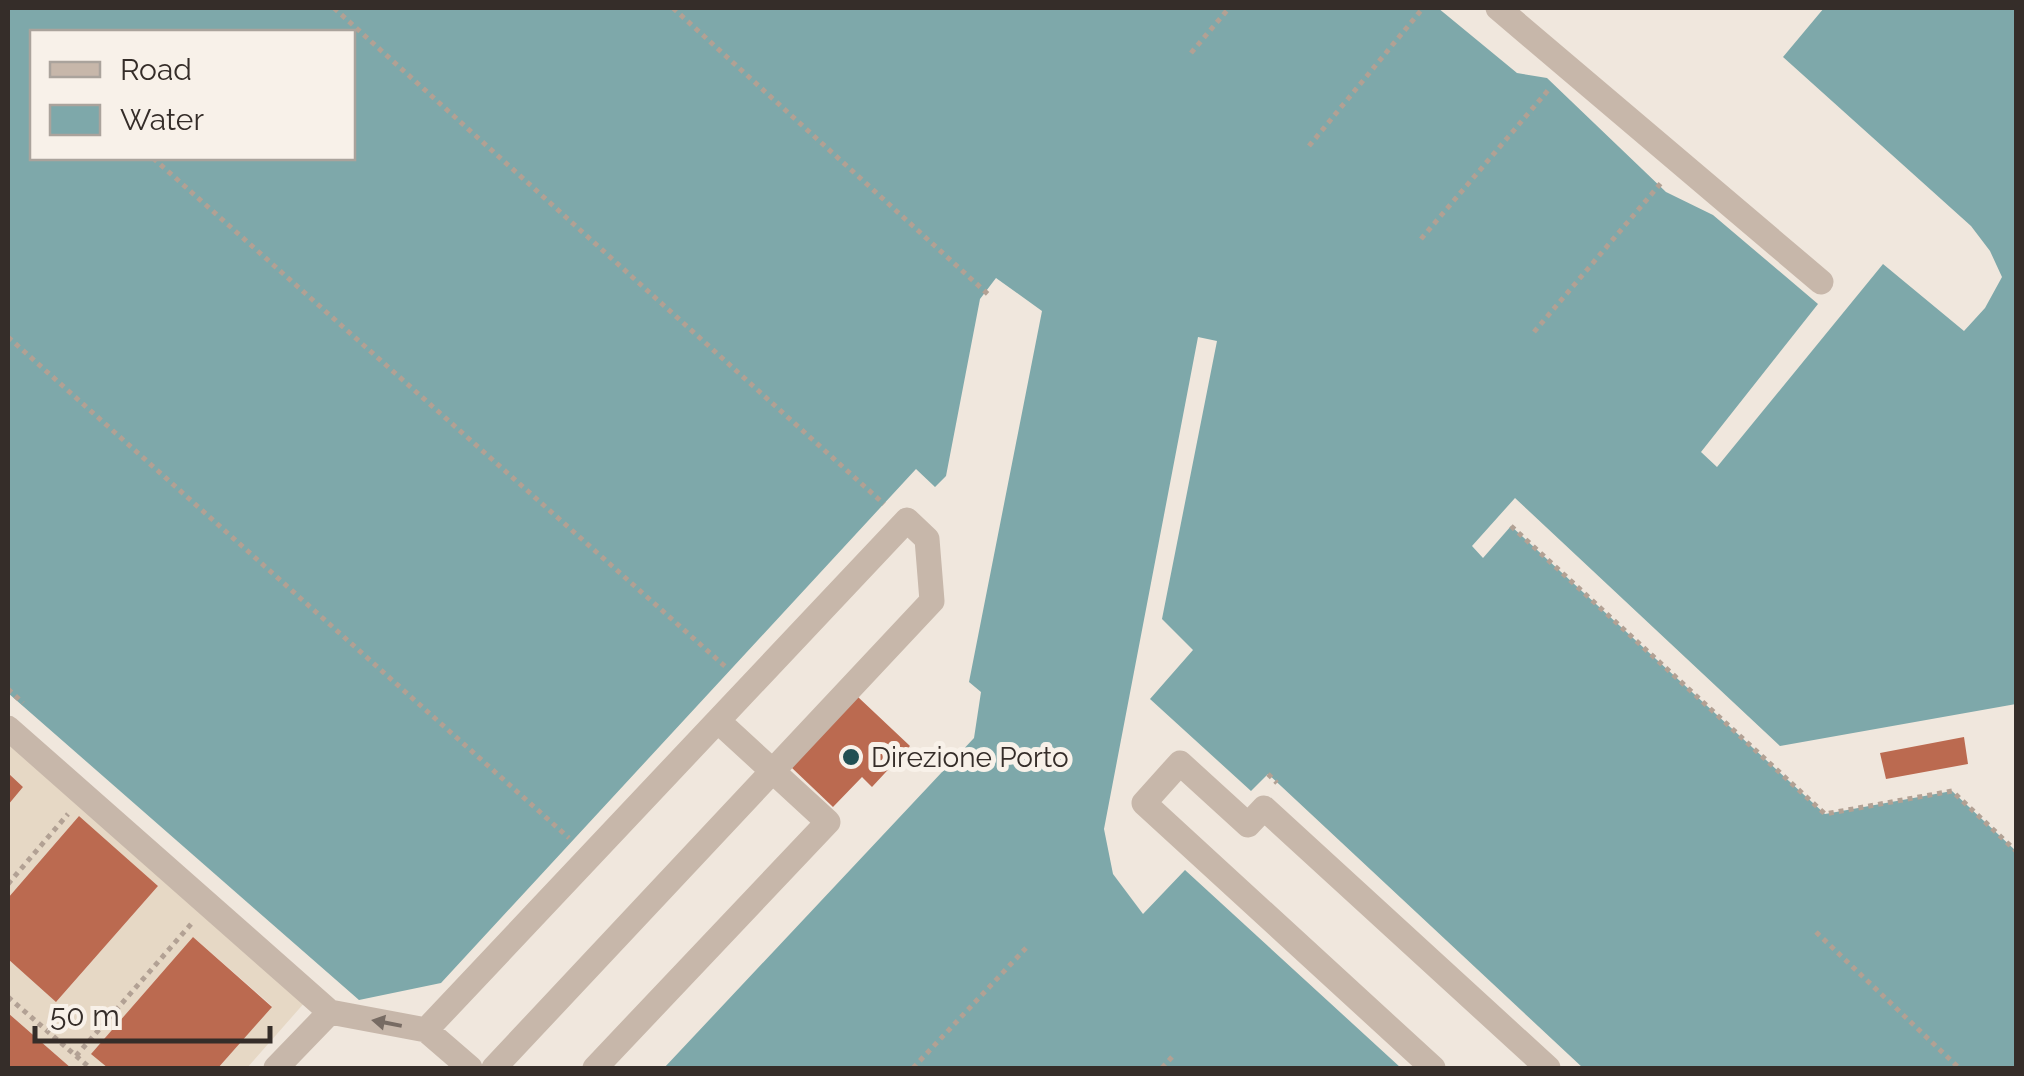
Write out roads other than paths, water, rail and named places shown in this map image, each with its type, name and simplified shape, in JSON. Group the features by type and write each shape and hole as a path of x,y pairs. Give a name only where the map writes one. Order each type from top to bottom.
{"lane":[{"path":"1498,8 1820,282"},
{"path":"426,1030 907,520 927,539 932,601 494,1068"},
{"path":"596,1068 828,822 718,720"},
{"path":"8,728 330,1012 426,1030 470,1068"},
{"path":"1434,1068 1144,804 1180,763 1248,825 1264,808 1548,1068"},
{"path":"288,1065 330,1012"}],"water":[{"path":"8,8 1438,8 1517,73 1547,78 1666,192 1713,215 1818,304 1701,452 1717,467 1883,264 1964,331 1985,308 2002,277 1990,251 1971,226 1783,57 1824,8 2016,8 2016,704 1780,746 1515,498 1472,546 1483,558 1511,526 1825,814 1952,791 2016,851 2016,1068 1583,1068 1268,774 1251,791 1150,699 1193,650 1162,619 1217,341 1198,337 1104,829 1113,874 1143,914 1185,870 1401,1068 664,1068 974,738 981,692 969,682 1042,311 996,278 980,299 946,476 935,487 916,469 441,983 359,1000 8,693"}],"place":[{"name":"Direzione Porto","path":"851,757"}]}
